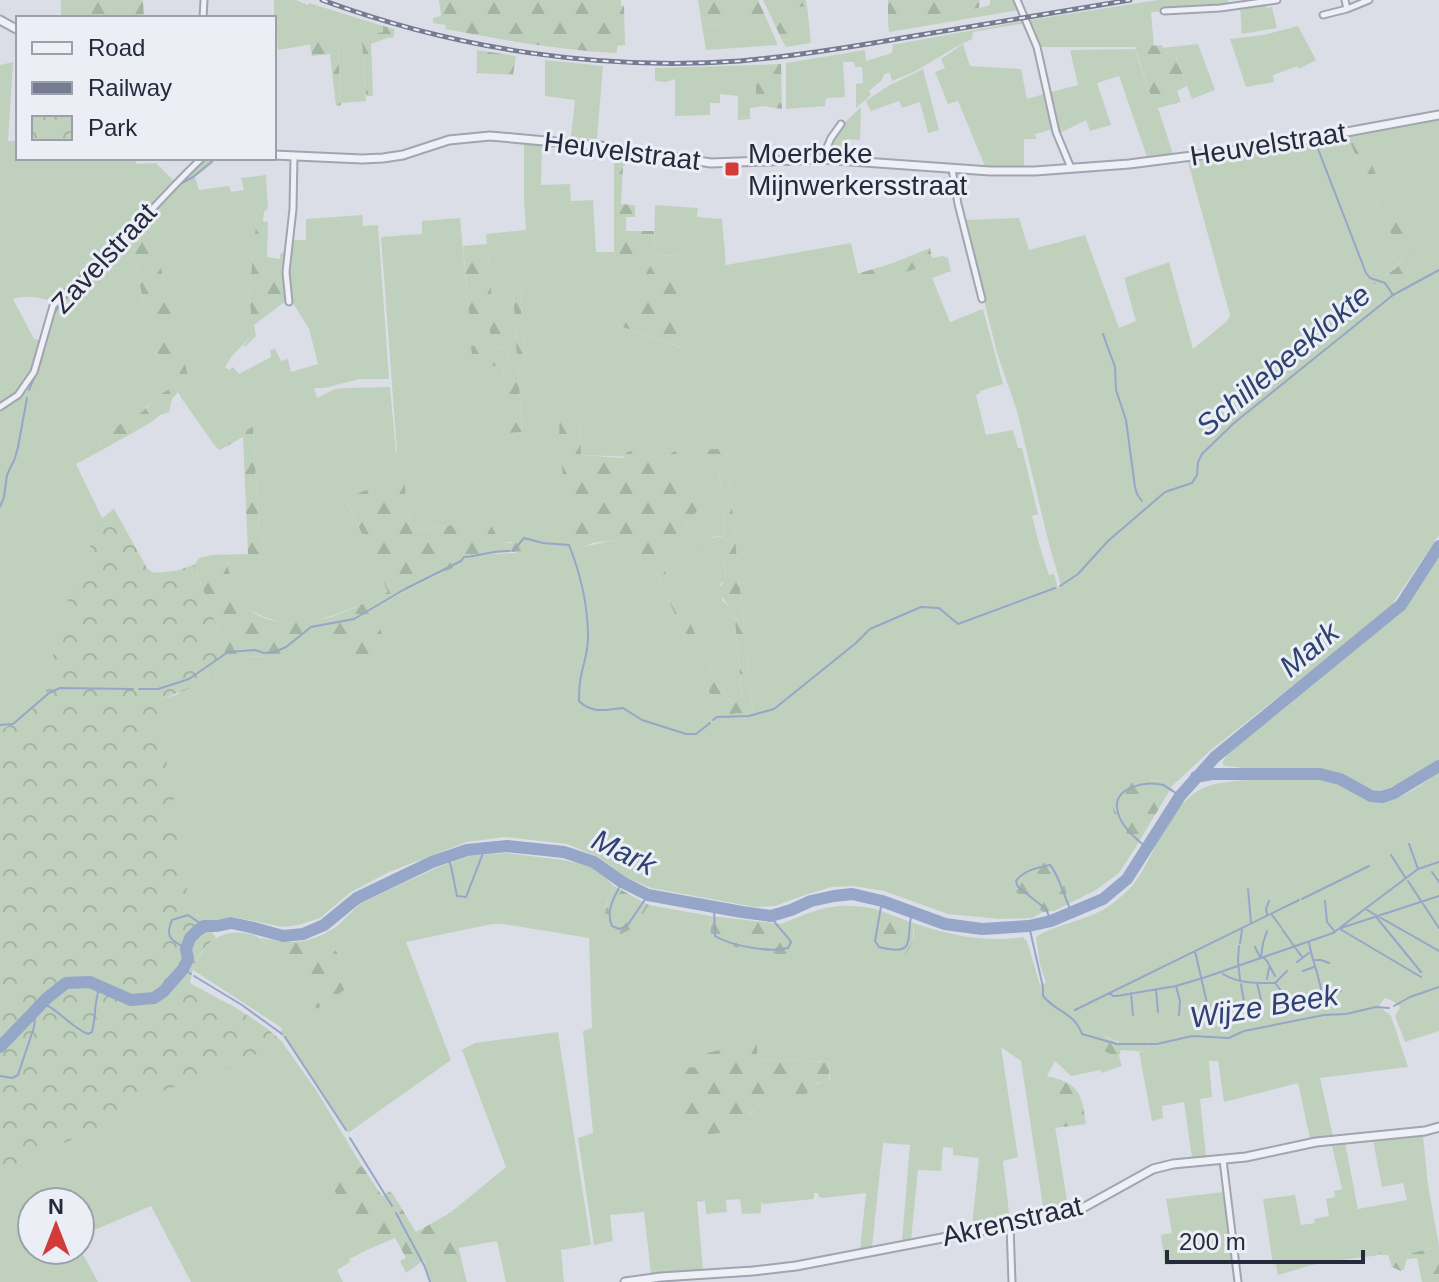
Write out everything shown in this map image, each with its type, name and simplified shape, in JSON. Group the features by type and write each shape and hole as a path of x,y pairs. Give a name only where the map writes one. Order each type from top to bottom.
{"street":[{"path":"1017,0 1037,47 1056,132 1071,168"},
{"path":"1164,11 1220,8 1277,0"},
{"path":"1345,0 1347,9"},
{"path":"1323,15 1369,0"},
{"name":"Heuvelstraat","path":"276,155 383,158 449,140 490,136 600,146 711,163 822,159 1015,172 1129,164 1271,146 1439,115"},
{"path":"822,159 841,124"},
{"path":"289,302 286,272 293,209 294,157"},
{"name":"Zavelstraat","path":"0,407 18,395 34,372 53,306 60,297 104,260 200,160"},
{"path":"952,169 982,299"},
{"name":"Akrenstraat","path":"625,1282 796,1266 1081,1209 1153,1169 1193,1161 1246,1157 1316,1142 1411,1133 1439,1127"},
{"path":"1223,1160 1238,1282"},
{"path":"1010,1225 1012,1282"}],"green space":[{"path":"61,0 143,0 144,16 61,16"},
{"path":"274,0 296,0 383,26 383,32 278,50"},
{"path":"439,0 621,0 624,6 625,45 617,46 617,53 595,52 445,29 446,25 433,23 433,18 441,16"},
{"path":"698,0 758,0 767,20 702,26"},
{"path":"763,0 806,0 807,6 792,8 792,36 789,39 782,40"},
{"path":"888,0 980,0 979,8 888,23"},
{"path":"990,0 1016,0 1020,10 889,32 888,23 979,8 990,5"},
{"path":"1158,0 1228,0 1229,4 1166,8 1166,11 1151,12 1154,46 1148,47 1040,47 1030,20"},
{"path":"1266,3 1267,8 1272,7 1277,28 1242,34 1240,7"},
{"path":"807,6 811,43 786,47 782,40 792,36 792,7"},
{"path":"767,20 778,45 706,50 702,26"},
{"path":"1026,23 973,32 972,39 892,81 890,73 884,74 882,80 869,91 871,95 856,108 856,84 863,83 862,67 855,67 854,62 843,62 845,97 826,98 825,106 786,109 786,63 865,50 866,61 892,53 891,45"},
{"path":"383,26 395,29 393,38 371,44 373,96 366,96 362,43 338,47 341,105 336,106 330,54 312,56 310,44 383,32"},
{"path":"1298,26 1316,60 1299,69 1298,66 1273,75 1274,82 1246,87 1230,39"},
{"path":"362,43 366,101 341,103 338,46"},
{"path":"963,44 970,66 1021,69 1027,99 1047,93 1053,129 1035,134 1036,139 1024,139 1024,166 985,166 958,101 948,104 935,72 945,68 941,59"},
{"path":"1198,44 1215,90 1192,99 1174,51 1165,53 1162,48"},
{"path":"1162,45 1165,53 1174,51 1187,86 1177,91 1181,102 1158,108 1152,100 1135,47"},
{"path":"1135,49 1173,154 1147,157 1119,76 1097,83 1111,125 1090,131 1086,120 1058,134 1051,92 1078,85 1070,50"},
{"path":"477,50 516,56 513,75 477,73"},
{"path":"545,60 603,66 597,139 571,137 575,100 545,96"},
{"path":"13,62 8,141 16,141 16,160 136,160 136,164 156,163 173,180 102,258 53,302 33,297 13,299 34,339 41,340 28,376 17,390 0,402 0,65"},
{"path":"781,64 782,109 763,106 762,99 756,99 756,65"},
{"path":"756,65 756,99 762,99 763,106 750,108 750,119 738,120 738,96 720,94 720,103 710,103 710,115 675,116 675,79 655,81 655,68"},
{"path":"923,69 939,130 928,133 920,102 902,108 899,101 871,111 866,101"},
{"path":"861,107 860,140 847,139 842,156 827,155 842,125"},
{"path":"1439,119 1439,535 1389,609 1211,750 1173,785 1167,781 1150,780 1123,829 1137,845 1119,873 1096,890 1070,903 1058,865 1031,903 1043,912 1032,918 1000,919 948,914 884,891 853,886 832,887 775,906 755,907 651,888 625,877 599,857 567,844 505,837 467,842 389,872 351,892 320,918 299,925 283,927 233,917 205,922 197,914 0,915 0,408 20,398 38,372 52,318 59,305 106,265 131,235 150,341 176,385 142,412 102,435 99,439 102,450 76,464 102,518 114,509 147,569 164,573 194,565 159,699 176,695 209,676 227,661 240,656 273,657 296,649 322,632 392,659 375,619 379,608 446,571 489,554 516,553 512,542 501,543 491,525 475,522 417,530 406,503 405,485 374,488 347,502 389,592 327,618 294,623 262,616 251,611 242,601 226,560 267,557 290,542 277,536 265,545 259,533 253,428 215,446 182,399 225,367 229,370 233,367 239,374 271,357 270,350 275,349 281,361 288,359 291,372 318,364 309,329 291,300 286,301 284,273 289,240 306,240 306,219 362,215 363,226 378,225 389,379 360,379 314,388 317,398 335,389 390,387 396,452 381,237 422,234 422,221 460,218 469,315 488,313 505,300 492,301 486,234 526,230 524,143 542,145 541,185 570,184 571,201 593,200 596,252 614,252 615,260 654,260 614,324 682,348 683,256 654,255 655,205 698,208 697,217 722,219 726,265 851,243 861,287 948,258 951,271 932,278 950,322 983,309 1003,384 976,395 986,435 1013,430 1018,448 1022,448 1038,514 1032,516 1049,575 1054,574 1058,588 1061,586 1017,411 997,353 964,220 1019,218 1029,250 1085,235 1119,328 1136,321 1124,278 1169,262 1193,349 1230,315 1188,162 1347,136 1402,258 1385,276 1362,270 1357,278 1408,278 1418,269 1358,134","holes":["520,289 525,364 518,365 522,432 508,433 503,365 471,346 483,350 507,348 508,360 517,360 513,290","580,419 581,455 664,458 676,450 726,450 753,714 730,709 710,694 649,556 633,553 614,540 583,547 559,437"]},
{"path":"1358,134 1419,269 1408,278 1410,285 1397,292 1357,278 1362,270 1385,276 1397,267 1402,258 1347,136"},
{"path":"614,151 636,154 635,163 623,166 621,204 635,205 635,217 626,217 626,231 654,231 654,255 684,256 683,348 614,324 599,335 598,317 612,315 613,308 627,305 654,260 614,260"},
{"path":"204,160 215,160 195,177 199,190 229,186 231,192 244,190 241,178 266,175 268,208 261,207 257,214 249,295 251,336 232,356 189,381 151,230 141,225"},
{"path":"261,207 268,208 263,221 268,222 267,257 280,259 286,240 289,240 284,273 286,301 254,325 256,336 243,346 251,336 249,295 257,214"},
{"path":"141,225 151,229 189,380 232,356 225,367 182,399 178,392 172,399 169,412 102,450 99,439 102,435 142,412 158,396 176,385 150,341 131,235"},
{"path":"487,244 492,300 505,300 509,339 491,340 488,314 469,315 463,246"},
{"path":"930,248 932,258 948,258 861,287 857,274"},
{"path":"513,289 520,289 525,364 518,365 522,432 507,433 503,365 473,367 471,346 482,345 483,350 507,348 508,360 517,360"},
{"path":"566,410 580,419 581,455 623,458 627,452 635,450 644,456 664,458 676,450 726,449 753,714 737,713 715,718 716,701 710,694 649,556 633,553 614,540 583,547 569,535 559,437 560,416","holes":["718,458 725,536 700,540 695,546 697,551 714,557 724,556 726,579 717,590 735,621 742,696 733,703 719,688 679,597 655,553 685,528 700,503 702,494 689,490 677,480 677,461"]},
{"path":"253,427 259,533 265,545 283,534 291,542 267,557 226,561 242,601 259,616 279,622 322,619 388,592 347,501 360,492 374,488 405,484 409,514 417,530 475,522 491,525 501,543 519,543 522,551 489,554 446,571 379,608 376,619 392,660 344,666 322,632 296,649 273,657 240,656 227,661 184,691 159,699 159,721 76,606 66,605 99,525 150,639 223,644 194,565 199,558 211,555 248,554 243,437 220,450 215,446"},
{"path":"718,457 725,536 711,537 724,556 726,580 720,584 722,600 735,621 742,697 733,703 719,688 679,597 655,553 688,525 701,494 689,490 677,480 677,461"},
{"path":"114,509 147,568 153,573 194,565 227,661 195,684 159,699 159,721 190,911 202,919 216,938 198,958 190,983 249,1017 282,1042 200,1081 174,1087 124,1106 127,1113 0,1171 0,728 5,728 49,697 42,683 54,653 66,605 99,525"},
{"path":"1439,553 1439,760 1404,782 1381,791 1366,788 1332,771 1248,771 1222,763 1227,755 1394,617"},
{"path":"1439,773 1439,1031 1405,1042 1395,1016 1400,1007 1385,998 1379,1006 1391,1016 1408,1067 1320,1078 1333,1136 1310,1139 1298,1083 1224,1102 1218,1061 1209,1061 1212,1097 1200,1099 1206,1156 1192,1157 1184,1102 1162,1106 1163,1118 1152,1121 1139,1052 1148,1052 1149,1038 1120,1042 1105,1034 1083,1039 1112,1055 1112,1060 1100,1064 1101,1070 1071,1076 1055,1061 1047,1076 1068,1207 1044,1213 1021,1061 1001,1047 1018,1157 1003,1161 1010,1221 972,1227 979,1158 953,1155 953,1148 943,1147 941,1171 918,1170 911,1240 902,1241 910,1145 883,1143 872,1247 860,1250 866,1193 823,1198 814,1193 814,1199 761,1202 761,1213 742,1214 740,1199 726,1200 727,1212 706,1214 705,1201 697,1202 703,1270 651,1274 644,1212 610,1215 613,1241 594,1245 578,1138 593,1133 583,1031 592,1028 589,938 492,924 406,942 451,1060 348,1133 280,1033 282,1028 193,970 212,941 235,932 257,937 266,945 357,981 324,934 361,903 436,868 469,856 507,853 590,866 614,886 605,908 633,928 649,905 710,916 711,939 793,936 781,924 827,908 862,907 876,909 871,928 871,948 914,937 913,923 967,937 1023,937 1027,941 1040,985 1046,983 1036,937 1100,911 1121,897 1137,879 1178,809 1196,792 1208,786 1234,781 1310,779 1336,782 1364,799 1377,802 1400,797","holes":["756,1040 756,1059 830,1062 830,1081 769,1102 747,1116 731,1136 712,1134 711,1140 685,1068 703,1068"]},
{"path":"1138,780 1167,781 1173,785 1137,845 1116,818 1113,801 1125,786"},
{"path":"1053,860 1058,865 1070,903 1054,911 1043,912 1017,892 1013,887 1012,875"},
{"path":"614,886 649,905 633,928 621,934 609,930 606,918 606,908"},
{"path":"876,909 913,923 912,940 904,956 871,948 871,928"},
{"path":"710,916 781,924 797,943 784,955 717,944 711,939"},
{"path":"324,934 357,981 317,1009 261,938 293,942"},
{"path":"230,1004 282,1042 316,1090 362,1166 330,1183 367,1250 349,1259 350,1262 337,1270 343,1282 191,1282 151,1206 96,1229 96,1186 16,1186 16,1266 89,1266 98,1282 0,1282 0,1171 126,1113 0,1056"},
{"path":"558,1032 591,1245 561,1250 564,1282 506,1282 497,1241 458,1248 450,1213 506,1167 462,1050 475,1043"},
{"path":"1097,1033 1105,1034 1118,1043 1123,1037 1149,1038 1148,1052 1121,1050 1122,1066 1101,1073 1099,1064 1112,1060 1112,1055 1082,1039"},
{"path":"757,1040 757,1059 830,1062 829,1082 816,1083 800,1101 772,1102 748,1114 747,1140 733,1140 731,1136 720,1133 712,1134 711,1140 685,1137 685,1067 703,1068 704,1054"},
{"path":"1047,1076 1073,1086 1080,1097 1086,1124 1055,1128"},
{"path":"1423,1136 1439,1246 1407,1254 1380,1251 1380,1255 1319,1263 1278,1275 1273,1264 1263,1199 1295,1195 1301,1225 1329,1216 1326,1199 1335,1197 1334,1191 1342,1189 1332,1146 1345,1143 1358,1209 1407,1200 1403,1183 1382,1187 1373,1140"},
{"path":"362,1166 382,1196 391,1191 416,1232 450,1213 467,1282 459,1282 454,1266 447,1267 443,1252 424,1260 406,1273 400,1261 406,1258 395,1238 367,1250 330,1183"},
{"path":"1223,1192 1232,1260 1165,1265 1161,1235 1172,1233 1166,1199"},
{"path":"1439,1246 1439,1282 1422,1282 1417,1258 1407,1259 1401,1271 1392,1267 1388,1255 1380,1255 1379,1251 1398,1250 1408,1254"},
{"path":"443,1252 447,1267 454,1266 459,1282 430,1282 424,1260"}],"waterway":[{"path":"1318,149 1366,273 1370,278 1385,283 1393,295"},
{"path":"182,183 214,160"},
{"path":"151,214 178,186"},
{"path":"107,262 136,230"},
{"path":"53,314 66,298 105,265"},
{"name":"Schillebeeklokte","path":"1060,586 1078,574 1108,541 1165,492 1192,483 1202,454 1234,423 1393,295 1439,270"},
{"path":"29,390 41,361 48,331"},
{"path":"1103,334 1115,367 1116,390 1126,420 1135,487 1142,501"},
{"path":"0,507 7,475 18,447 27,398"},
{"name":"Schillebeeklokte","path":"513,551 524,538 569,545 583,591 588,626 579,701 594,709 623,708 642,720 686,734 696,734 710,723"},
{"name":"Mark","path":"0,1047 47,998 66,983 90,982 131,1000 154,998 183,969 188,959 186,949 190,938 204,926 231,923 283,936 303,934 324,925 357,898 432,862 467,850 507,846 564,852 594,862 622,882 648,895 771,916 811,901 852,894 882,901 945,924 982,929 1029,926 1051,921 1103,899 1127,879 1180,796 1215,757 1401,605 1439,546"},
{"name":"Schillebeeklokte","path":"139,689 158,689 189,679 228,652 275,652 311,627 354,619 464,557 509,551"},
{"name":"Schillebeeklokte","path":"713,720 717,717 749,716 774,709 870,629 921,607 939,608 958,624 1055,588"},
{"name":"Schillebeeklokte","path":"0,725 13,724 49,693 60,688 133,689"},
{"name":"Mark","path":"1196,777 1212,774 1320,774 1340,779 1371,796 1382,797 1439,766"},
{"path":"1147,848 1120,819 1117,807 1121,794 1141,784 1157,784 1180,796"},
{"path":"1409,844 1418,869"},
{"path":"447,857 457,896 466,897 485,848"},
{"path":"1391,855 1405,877"},
{"path":"1110,993 1117,996 1176,986 1333,933 1418,869 1439,862"},
{"path":"1051,921 1046,909 1018,887 1016,881 1031,870 1050,865 1072,913"},
{"path":"1302,899 1369,866"},
{"path":"1432,872 1439,882"},
{"path":"1408,881 1439,928"},
{"path":"622,882 610,909 612,926 619,929 627,926 648,895"},
{"path":"1248,889 1251,923"},
{"path":"1341,928 1439,896"},
{"path":"1075,1010 1299,900"},
{"path":"882,901 875,941 879,947 900,950 905,947 912,912"},
{"path":"1267,915 1269,901"},
{"path":"1325,901 1327,922 1335,932"},
{"path":"714,907 715,936 751,948 788,948 791,942 771,916"},
{"path":"1367,910 1439,951"},
{"path":"186,949 169,935 172,920 188,915 204,926"},
{"path":"1272,915 1281,927"},
{"path":"1377,918 1421,972"},
{"name":"Wijze Beek","path":"1029,926 1043,996 1070,1017 1082,1034 1117,1044 1157,1044 1192,1036 1229,1038 1244,1031 1324,1015 1389,1008"},
{"path":"1282,929 1302,957"},
{"path":"1340,929 1421,977"},
{"path":"1240,943 1242,930"},
{"path":"1261,957 1267,931"},
{"path":"1309,943 1322,995 1310,998"},
{"path":"1239,946 1240,980"},
{"path":"1255,947 1260,957"},
{"path":"1195,951 1209,1012"},
{"path":"1297,962 1309,953"},
{"path":"1263,957 1275,976"},
{"path":"1315,960 1329,963"},
{"path":"1303,971 1314,967"},
{"path":"1267,979 1269,968"},
{"path":"183,969 191,974"},
{"path":"1223,974 1242,981 1275,983 1287,971"},
{"path":"194,976 282,1034"},
{"path":"1257,983 1262,1004"},
{"path":"1241,984 1245,1007"},
{"path":"1276,984 1287,999"},
{"path":"43,1003 88,1034 92,1032 100,986"},
{"path":"1176,986 1180,1001 1179,1015"},
{"name":"Wijze Beek","path":"1394,1006 1439,987"},
{"path":"1156,990 1158,1012"},
{"path":"1322,994 1341,991"},
{"path":"1131,993 1133,1015"},
{"path":"1275,1002 1281,993"},
{"path":"0,1076 12,1078 18,1075 34,1027 36,1010"},
{"path":"285,1037 346,1130"},
{"path":"350,1138 392,1206"},
{"path":"396,1213 430,1282"}],"railway":[{"path":"322,0 424,32 476,43 528,53 634,63 782,57 1130,0"}],"place":[{"name":"Moerbeke Mijnwerkersstraat","path":"732,169"}]}
